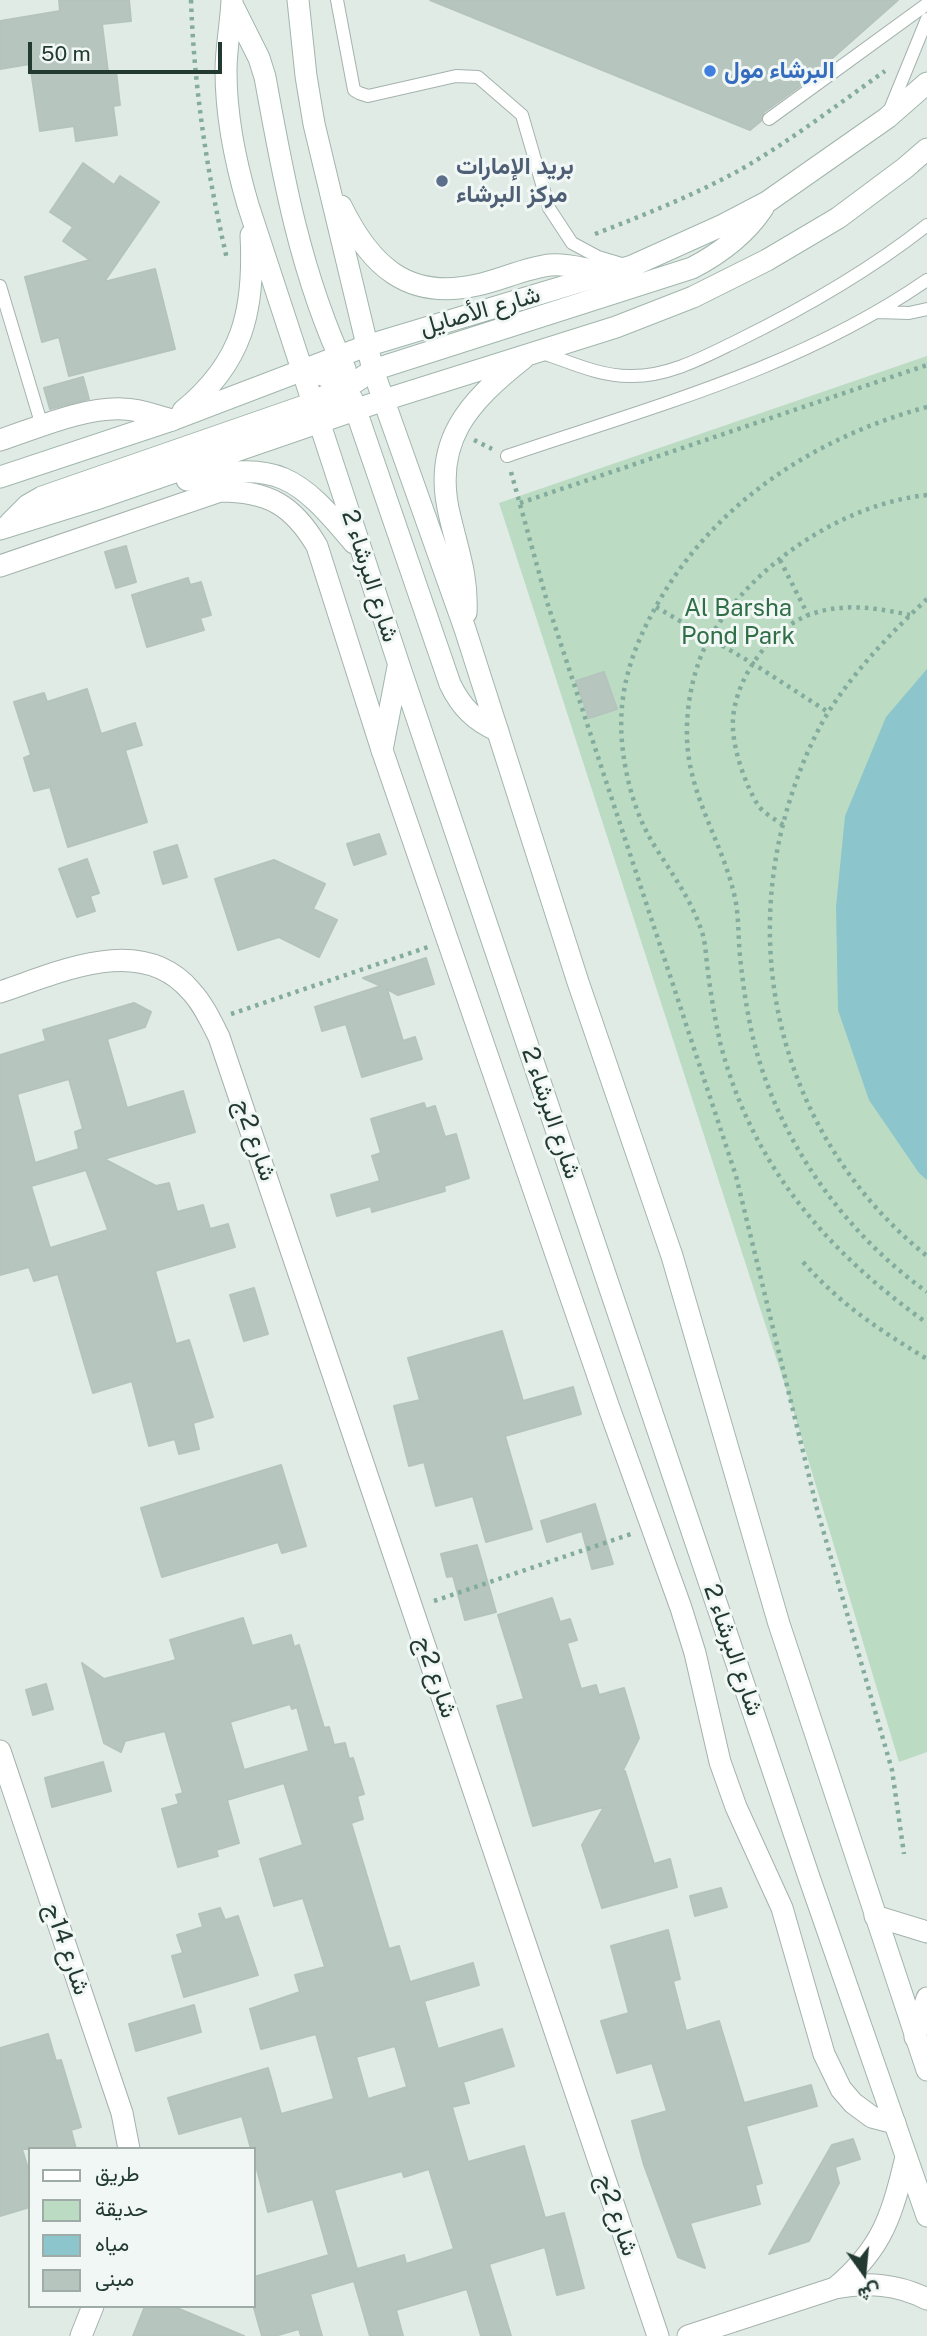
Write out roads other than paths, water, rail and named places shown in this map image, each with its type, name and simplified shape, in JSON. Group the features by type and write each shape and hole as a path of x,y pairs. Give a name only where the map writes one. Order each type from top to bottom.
{"street":[{"name":"شارع البرشاء 2","path":"299,0 306,76 325,172 373,370 465,629 578,982 672,1256 779,1624 927,2070"},
{"name":"شارع البرشاء 2","path":"232,2 226,71 228,105 236,161 248,205 399,665 810,1880 927,2216"},
{"path":"232,2 265,77 288,201 313,290 450,684 465,709 475,719 498,731"},
{"name":"شارع الأصايل","path":"0,477 172,420 302,370 345,377 366,346 632,265 712,230 767,202 887,118 927,83"},
{"path":"4,528 28,505 42,497 316,413 356,410 616,327 693,297 767,260 838,218 927,149"},
{"path":"325,172 353,231 370,254 391,273 420,286 440,290 459,289 554,265 609,273"},
{"path":"4,528 93,500 316,413 345,377 692,268 728,247 756,218 767,202"},
{"path":"0,440 110,409 140,411 172,420 198,399 215,380 241,338 249,306 251,272 248,205"},
{"path":"465,629 466,584 463,561 450,520 444,484 448,448 455,431 471,408 496,382 535,351"},
{"path":"345,377 361,389 384,400"},
{"path":"93,500 218,473 240,470 262,472 288,480 304,489 321,503 362,552"},
{"path":"0,566 220,492 244,491 267,497 288,509 305,526 317,546 382,750 695,1653 720,1762 741,1818 782,1908 831,2072 841,2088 862,2111 883,2121 895,2123"},
{"path":"382,750 399,665"},
{"name":"شارع 2ج","path":"0,992 88,963 104,960 136,961 152,965 181,980 210,1021 226,1055 658,2336"},
{"name":"شارع 14ج","path":"0,1751 122,2113 129,2147"},
{"path":"875,1916 927,1932"},
{"path":"915,2037 927,1998"},
{"path":"835,2288 851,2275 877,2243 894,2206 906,2157"},
{"path":"688,2336 835,2288 884,2285 900,2288 927,2299"},
{"path":"81,2336 92,2308"}],"lane":[{"path":"337,0 352,85 359,93 369,96 456,76 478,77 522,115 549,208 572,243 598,257 632,265"},
{"path":"769,119 927,4"},
{"path":"887,118 927,19"},
{"path":"535,351 614,375 645,376 675,369 818,299 863,271 927,225"},
{"path":"507,456 749,374 793,356 877,312 927,280"},
{"path":"0,286 42,426"},
{"path":"877,312 909,313 927,309"}],"water":[{"path":"927,669 927,1180 919,1173 869,1100 838,1010 836,907 845,816 886,717"}],"place":[{"name":"البرشاء مول","path":"710,71"},
{"name":"بريد الإمارات مركز البرشاء","path":"442,181"}],"park label":[{"name":"Al Barsha Pond Park","path":"738,623"}]}
